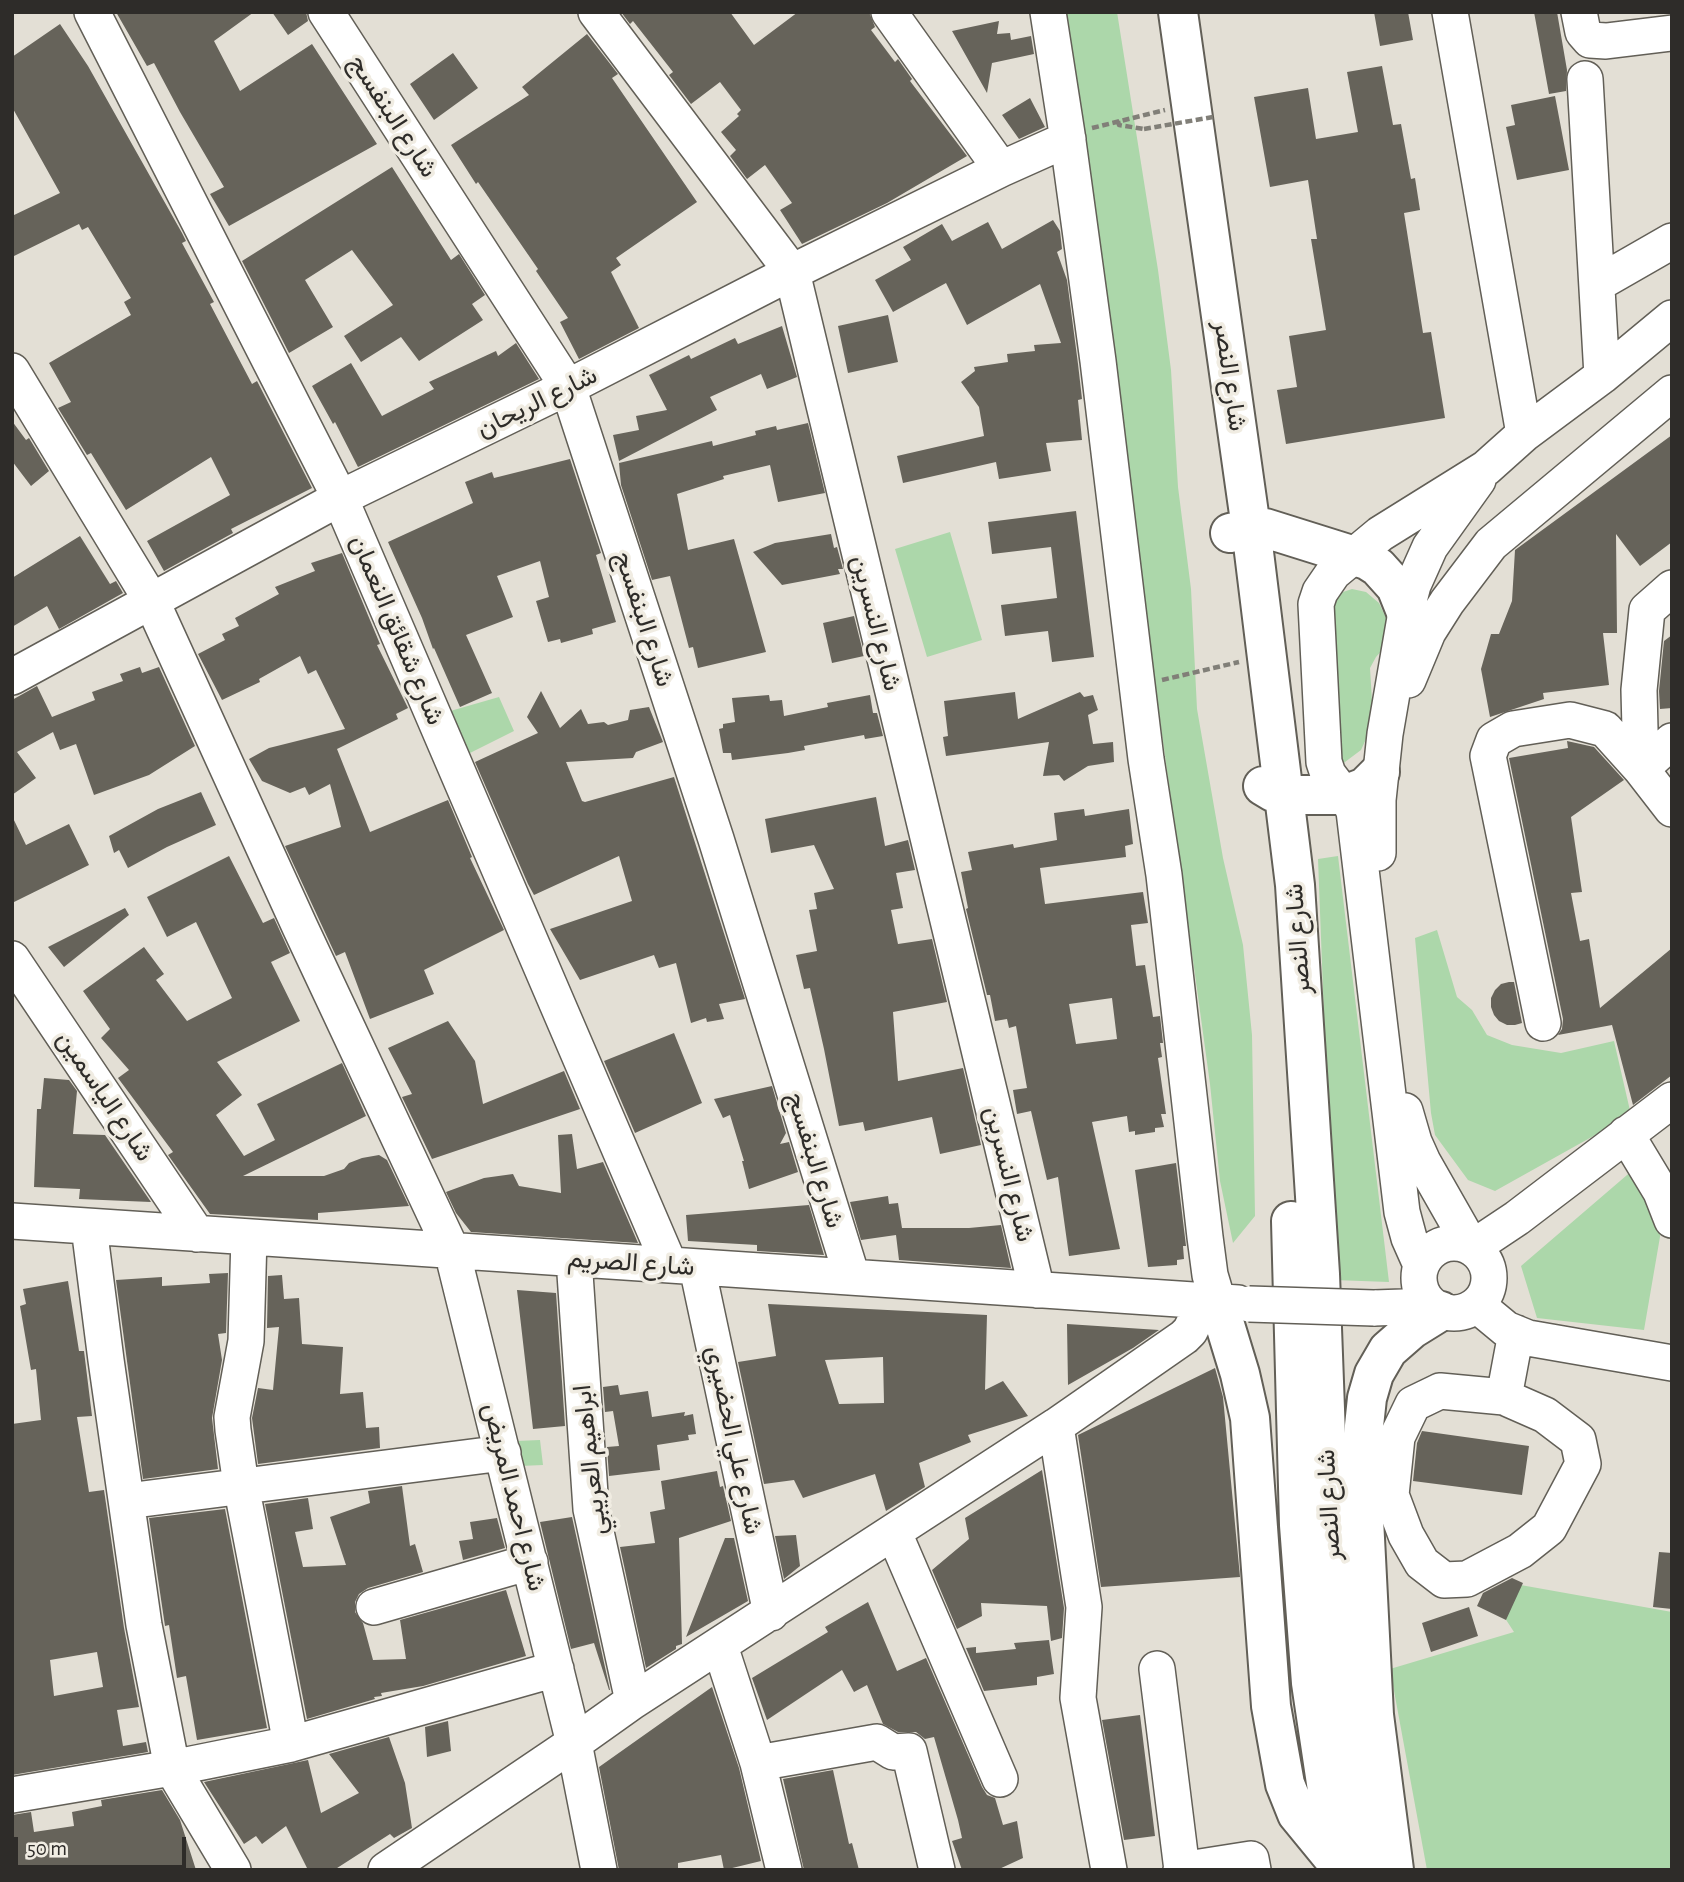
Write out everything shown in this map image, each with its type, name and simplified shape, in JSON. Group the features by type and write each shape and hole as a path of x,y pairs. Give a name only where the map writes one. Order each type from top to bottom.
{"highway":[{"name":"شارع النصر","path":"1157,12 1158,118 1241,530 1246,661 1274,790"},
{"name":"شارع النصر","path":"1178,12 1274,790 1301,963 1320,1274 1333,1584 1342,1690 1348,1868"},
{"path":"1241,530 1279,531 1355,554 1388,577 1402,599 1406,612"},
{"path":"1274,790 1344,795 1365,787 1380,772"},
{"path":"1394,1870 1374,1715 1363,1499 1364,1426 1367,1398 1374,1374 1388,1350 1412,1329 1438,1294"},
{"path":"1221,1302 1250,1418 1271,1706 1285,1784 1297,1814 1348,1868"}],"street":[{"name":"شارع شقائق النعمان","path":"92,12 340,498 683,1266"},
{"name":"شارع البنفسج","path":"326,12 568,387 716,839 852,1278"},
{"name":"شارع النسرين","path":"596,12 792,272 1037,1290"},
{"path":"889,12 1001,169"},
{"path":"386,1870 575,1743 632,1701 1056,1426 1184,1337 1197,1317 1221,1302 1210,1275 1164,875 1137,686 1068,137 1048,12"},
{"path":"1450,12 1524,434"},
{"path":"1579,12 1583,32 1590,40 1606,41 1672,33"},
{"path":"1585,79 1602,376"},
{"name":"شارع الريحان","path":"12,677 340,498 1068,137"},
{"path":"1597,284 1672,241"},
{"path":"1672,318 1602,376 1524,434 1486,468 1402,519 1355,554 1325,582 1316,604 1315,616 1324,762 1328,774 1350,803 1356,821 1402,1212 1409,1238 1438,1294 1506,1329 1528,1338 1672,1363"},
{"name":"شارع احمد المريض","path":"12,371 151,600 452,1251 575,1743 599,1870"},
{"path":"1385,734 1428,632 1491,544 1672,393"},
{"path":"1438,1294 1488,1286 1489,1273 1423,1162 1414,1142 1402,1098 1378,856 1378,800 1385,734 1413,585 1430,548 1486,468"},
{"path":"1641,769 1639,690 1647,610 1672,588"},
{"path":"1543,1023 1488,756 1494,740 1513,729 1570,720 1605,729 1672,808"},
{"path":"1641,769 1672,741"},
{"name":"شارع الياسمين","path":"12,960 25,994 197,1234"},
{"path":"1438,1294 1434,1249 1456,1244 1472,1248 1517,1218 1672,1100"},
{"path":"1626,1134 1661,1192 1672,1220"},
{"name":"شارع الصريم","path":"12,1222 1221,1302 1374,1308 1438,1294"},
{"path":"89,1227 144,1625 172,1768 233,1870"},
{"path":"249,1237 246,1341 232,1417 241,1485 291,1744"},
{"name":"ابراهيم العريبي","path":"574,1259 591,1509 632,1701"},
{"name":"شارع علي الحضيري","path":"683,1266 771,1613"},
{"path":"1504,1397 1516,1333"},
{"path":"1440,1391 1504,1397 1545,1415 1578,1440 1583,1464 1549,1528 1520,1551 1467,1579 1444,1580 1422,1563 1406,1535 1391,1495 1396,1437 1413,1404 1440,1391"},
{"path":"1056,1426 1084,1607 1078,1699 1109,1870"},
{"path":"127,1501 503,1453"},
{"path":"894,1533 1000,1779"},
{"path":"374,1607 530,1562"},
{"path":"719,1646 758,1763 784,1870"},
{"path":"12,1795 172,1768 291,1744 556,1669"},
{"path":"1157,1669 1181,1870 1252,1864"},
{"path":"758,1763 877,1742 893,1752 909,1751 937,1870"}],"path":[{"path":"1068,137 1118,121 1213,117"},
{"path":"1118,121 1119,125 1158,118"},
{"path":"1137,686 1246,661"}],"green space":[{"path":"1063,12 1117,12 1158,270 1171,370 1178,487 1191,589 1197,709 1223,858 1243,945 1252,1035 1255,1216 1233,1243 1220,1181 1210,1084"},
{"path":"950,532 982,640 927,657 895,549"},
{"path":"1352,589 1366,592 1379,603 1391,640 1370,668 1372,701 1367,737 1361,750 1337,768 1323,617 1340,593"},
{"path":"499,697 514,731 460,758 440,714"},
{"path":"1338,856 1389,1282 1334,1280 1318,859"},
{"path":"1437,930 1457,997 1472,1010 1487,1035 1512,1045 1561,1053 1614,1041 1631,1115 1495,1191 1468,1180 1435,1135 1431,1113 1415,938"},
{"path":"1634,1169 1661,1231 1644,1330 1537,1318 1521,1266"},
{"path":"540,1440 543,1465 520,1466 516,1441"},
{"path":"1515,1584 1672,1612 1672,1870 1427,1870 1390,1669 1514,1632 1501,1612"}],"building":[{"path":"116,12 254,12 214,41 240,91 312,44 377,144 229,226 210,194 224,187 154,63 147,66"},
{"path":"272,12 306,12 308,21 288,35"},
{"path":"621,12 730,12 754,45 798,12 869,12 875,27 871,30 895,62 898,59 912,79 910,81 967,156 887,203 802,244 780,210 792,203 765,165 747,179 730,156 736,150 721,132 739,116 737,114 741,110 720,82 691,104 669,75 673,72 633,21 630,24"},
{"path":"1374,12 1408,12 1413,40 1380,46"},
{"path":"1534,12 1557,12 1567,70 1566,91 1549,94"},
{"path":"999,21 997,34 1010,33 1011,40 1031,36 1034,54 992,63 987,93 952,31"},
{"path":"60,24 88,66 182,233 186,241 182,243 214,302 210,304 252,384 257,381 312,488 231,529 233,533 164,571 147,541 230,495 211,457 126,510 91,453 87,455 58,408 71,402 49,363 131,315 124,302 131,298 88,227 82,230 79,224 12,257 12,216 60,193 12,107 12,57"},
{"path":"587,34 618,74 612,78 697,202 616,258 621,265 611,272 639,328 579,359 560,322 568,318 536,271 538,269 451,145 529,95 522,87"},
{"path":"453,53 478,88 434,120 410,84"},
{"path":"1382,66 1393,125 1401,124 1411,179 1415,178 1420,210 1404,213 1423,333 1431,332 1445,418 1286,444 1277,390 1297,387 1289,336 1326,330 1311,239 1317,239 1308,180 1270,187 1254,97 1308,88 1316,139 1358,132 1347,72"},
{"path":"1555,96 1569,170 1517,180 1506,127 1515,125 1511,105"},
{"path":"1030,98 1045,127 1019,139 1002,115"},
{"path":"392,167 451,260 459,254 485,295 472,304 483,320 419,361 401,337 361,362 344,336 393,305 352,250 305,280 333,327 289,353 242,261"},
{"path":"1053,220 1060,231 1062,249 1057,252 1067,280 1082,399 1078,400 1082,440 1046,443 1051,471 999,479 996,462 903,483 897,456 984,436 979,407 961,382 975,371 974,367 1008,362 1007,354 1035,351 1034,345 1061,343 1040,284 967,325 946,283 893,312 875,280 911,260 903,247 942,224 952,241 988,222 1002,249"},
{"path":"888,315 898,362 848,373 838,326"},
{"path":"782,326 797,377 767,389 761,374 710,397 717,410 619,461 613,435 639,430 636,416 667,410 649,375 689,355 691,359 735,338 738,344"},
{"path":"516,343 539,379 358,467 335,422 333,424 312,386 351,363 382,416 434,389 429,382 496,351 498,356"},
{"path":"12,421 26,440 29,438 49,471 31,486 12,461"},
{"path":"808,423 825,493 778,502 770,465 723,476 724,479 677,494 688,550 734,539 766,652 698,668 693,647 689,648 670,576 652,580 621,485 619,463 712,441 713,446 756,435 755,431 776,426 777,430"},
{"path":"1672,435 1672,542 1640,566 1616,534 1617,633 1603,633 1609,685 1543,693 1544,699 1490,717 1481,669 1491,634 1499,634 1512,601 1515,550"},
{"path":"570,459 601,553 596,555 616,622 592,629 593,634 561,643 560,639 548,642 536,601 549,597 540,561 497,576 513,617 466,635 492,693 460,707 388,542 473,503 465,482 492,472 494,478"},
{"path":"1076,511 1094,657 1052,662 1048,631 1005,636 1001,605 1057,598 1051,547 992,554 988,522"},
{"path":"831,534 843,569 838,569 840,574 782,585 753,552 775,543"},
{"path":"80,536 110,584 116,581 123,593 59,629 47,606 12,627 12,578"},
{"path":"342,553 380,644 377,645 408,708 396,714 398,719 337,749 370,832 448,800 472,857 470,858 504,930 424,970 434,994 370,1019 345,952 336,956 285,846 341,827 330,784 309,795 305,787 290,793 262,781 249,759 269,748 345,729 316,670 308,674 300,656 259,679 260,682 222,700 198,654 225,640 222,634 239,626 235,618 279,594 275,587 315,571 311,563"},
{"path":"854,616 864,656 832,663 823,623"},
{"path":"1672,635 1672,708 1660,709 1664,641"},
{"path":"140,667 142,673 159,667 195,746 149,775 94,795 76,744 60,750 53,732 17,752 36,778 12,795 12,700 37,686 52,717 95,700 92,692 123,681 120,674"},
{"path":"541,691 560,728 581,709 588,724 604,722 608,725 628,720 630,710 649,707 663,742 636,752 633,758 566,762 582,801 585,802 674,777 745,999 719,1004 724,1019 707,1022 706,1018 691,1023 676,963 659,968 654,955 580,980 550,929 632,901 619,856 534,895 475,762 538,733 527,717"},
{"path":"1015,692 1018,719 1080,692 1084,697 1093,695 1098,710 1088,715 1093,744 1113,742 1114,762 1088,766 1064,781 1059,775 1043,776 1049,742 946,756 943,737 948,736 944,701"},
{"path":"769,695 770,701 782,700 784,716 828,707 827,703 870,695 873,713 877,713 883,736 865,739 864,735 804,746 805,750 732,760 731,753 723,753 719,729 723,728 723,724 735,722 732,698"},
{"path":"1567,741 1594,747 1624,780 1571,817 1582,892 1571,893 1580,941 1589,939 1600,1008 1672,948 1672,1075 1633,1105 1612,1025 1558,1035 1563,1019 1509,758 1568,748"},
{"path":"201,792 216,825 128,868 119,850 114,853 109,836 158,809"},
{"path":"876,797 885,846 908,840 915,870 896,873 903,908 891,910 898,944 932,939 947,1002 893,1012 898,1081 963,1068 981,1145 940,1154 932,1117 865,1131 863,1122 839,1126 810,988 804,989 796,955 817,951 809,910 817,909 814,893 834,889 814,845 771,853 765,819"},
{"path":"1084,809 1085,816 1129,809 1133,844 1125,846 1126,857 1040,868 1045,904 1143,892 1148,923 1131,925 1136,966 1145,965 1153,1017 1160,1016 1163,1043 1160,1043 1162,1057 1158,1058 1166,1114 1161,1114 1164,1127 1155,1128 1155,1132 1135,1135 1135,1131 1129,1132 1127,1116 1092,1122 1120,1249 1069,1256 1058,1177 1047,1180 1031,1111 1017,1114 1013,1090 1027,1088 1016,1026 1009,1028 1007,1019 995,1021 966,909 968,908 961,872 972,870 968,852 1013,844 1014,848 1057,840 1054,813","holes":["1112,998 1117,1039 1076,1044 1069,1004"]},
{"path":"12,816 26,845 69,824 89,865 12,903"},
{"path":"229,856 263,923 274,918 290,953 271,962 300,1021 217,1062 242,1095 216,1115 244,1156 275,1140 257,1104 342,1063 366,1116 243,1176 324,1176 344,1169 349,1163 362,1158 379,1155 387,1160 409,1206 318,1213 318,1220 210,1214 168,1155 173,1152 118,1078 129,1070 101,1038 110,1029 83,991 144,947 164,974 156,980 187,1021 232,998 196,922 167,937 147,897"},
{"path":"125,908 129,915 64,967 48,947"},
{"path":"1514,982 1522,1023 1515,1025 1499,1021 1491,1007 1495,990 1501,984"},
{"path":"448,1021 475,1061 483,1104 564,1071 580,1109 432,1159 402,1097 412,1094 388,1048"},
{"path":"674,1033 702,1103 635,1133 604,1061"},
{"path":"44,1078 69,1080 77,1091 73,1134 105,1135 151,1202 79,1199 80,1189 34,1187 37,1109 41,1109"},
{"path":"772,1086 786,1133 780,1144 789,1142 798,1172 749,1189 744,1161 730,1115 723,1118 714,1099"},
{"path":"572,1134 577,1169 603,1162 638,1243 471,1232 456,1213 446,1192 484,1178 513,1174 519,1186 561,1193 558,1135"},
{"path":"1176,1163 1186,1246 1183,1246 1184,1259 1177,1260 1177,1265 1148,1267 1135,1170"},
{"path":"888,1196 889,1204 898,1203 902,1228 1001,1225 1011,1268 899,1260 896,1235 861,1240 850,1202"},
{"path":"809,1205 824,1255 757,1251 757,1245 688,1241 686,1215"},
{"path":"228,1273 226,1333 218,1334 222,1360 212,1418 218,1469 143,1479 116,1280 162,1277 162,1286 210,1283 209,1274"},
{"path":"282,1275 284,1299 299,1298 302,1344 343,1347 340,1394 363,1392 366,1428 379,1427 380,1448 258,1464 252,1418 258,1388 273,1390 279,1327 267,1328 268,1276"},
{"path":"68,1281 79,1351 84,1351 92,1416 77,1417 89,1492 104,1490 124,1628 139,1707 117,1710 123,1746 146,1742 148,1752 12,1775 12,1424 41,1420 36,1369 31,1370 20,1306 26,1304 23,1289","holes":["97,1652 103,1687 54,1696 50,1660"]},
{"path":"517,1290 556,1293 565,1426 533,1429"},
{"path":"768,1304 987,1315 985,1390 1003,1381 1028,1416 968,1435 971,1442 919,1463 925,1487 886,1511 875,1474 803,1498 794,1480 764,1484 738,1362 776,1356","holes":["883,1357 884,1403 839,1404 825,1360"]},
{"path":"1067,1324 1159,1330 1068,1385"},
{"path":"1215,1368 1223,1397 1240,1577 1101,1587 1078,1435"},
{"path":"618,1385 620,1395 648,1391 652,1417 685,1412 684,1416 693,1414 696,1434 688,1435 689,1440 657,1445 660,1470 609,1476 607,1447 619,1446 613,1411 605,1412 603,1387"},
{"path":"1422,1431 1529,1446 1522,1495 1413,1481 1417,1443"},
{"path":"1042,1470 1064,1608 1062,1638 1051,1641 1047,1606 981,1603 982,1616 957,1629 932,1570 969,1539 965,1518"},
{"path":"717,1471 731,1521 679,1538 682,1644 646,1668 620,1547 655,1543 650,1512 665,1509 661,1481"},
{"path":"402,1486 410,1546 415,1544 423,1572 368,1588 359,1594 355,1602 355,1612 363,1623 373,1660 406,1659 400,1620 506,1590 526,1656 423,1686 381,1693 382,1696 374,1697 375,1699 307,1719 265,1504 308,1498 313,1529 295,1532 303,1567 346,1565 330,1517 370,1503 368,1491"},
{"path":"225,1509 267,1728 197,1740 186,1676 177,1678 169,1625 165,1626 149,1518"},
{"path":"572,1517 610,1690 594,1643 571,1649 540,1522"},
{"path":"497,1518 505,1548 463,1560 459,1541 473,1539 470,1522"},
{"path":"796,1535 800,1566 784,1579 775,1536"},
{"path":"725,1538 734,1538 748,1601 686,1637"},
{"path":"1659,1552 1672,1553 1672,1609 1653,1607"},
{"path":"1512,1578 1523,1583 1506,1620 1477,1606 1483,1593"},
{"path":"868,1602 897,1671 926,1658 982,1787 987,1795 995,1798 1003,1825 1017,1821 1023,1858 997,1870 962,1870 952,1841 962,1838 934,1737 925,1739 916,1732 898,1732 883,1724 867,1685 854,1692 842,1670 767,1720 752,1678 828,1632 825,1627"},
{"path":"1469,1607 1478,1636 1431,1652 1422,1623"},
{"path":"1049,1640 1054,1674 1037,1677 1037,1685 984,1691 966,1648 976,1647 976,1653 1016,1649 1014,1643"},
{"path":"712,1687 739,1768 761,1861 724,1870 721,1855 678,1863 678,1870 619,1870 599,1767"},
{"path":"1140,1715 1155,1836 1124,1840 1102,1720"},
{"path":"448,1721 451,1751 427,1757 425,1727"},
{"path":"389,1737 405,1783 412,1828 394,1838 390,1834 334,1870 308,1870 286,1826 262,1844 256,1836 244,1844 204,1782 308,1760 321,1813 359,1793 329,1754"},
{"path":"833,1770 849,1844 852,1843 859,1870 804,1870 783,1779"},
{"path":"162,1790 180,1820 196,1870 12,1870 12,1815 31,1812 34,1832 74,1826 72,1812 102,1806 101,1800"}]}
